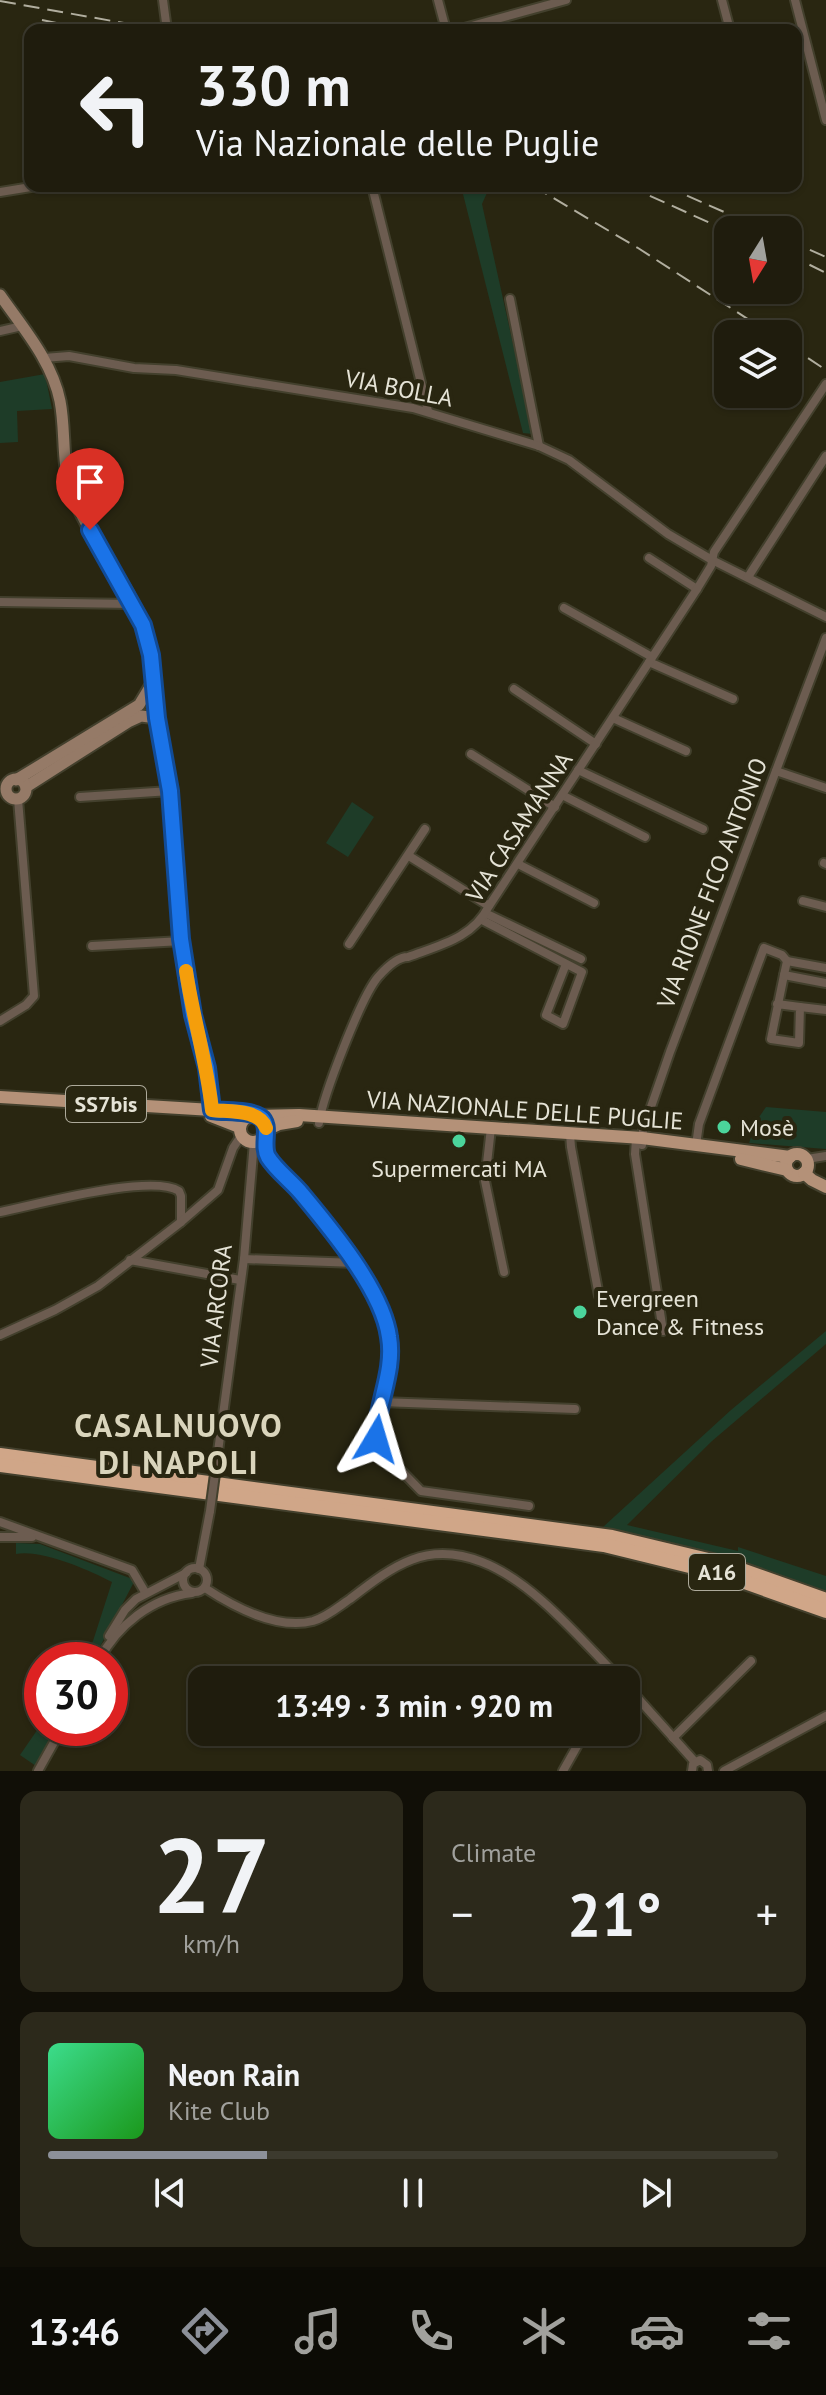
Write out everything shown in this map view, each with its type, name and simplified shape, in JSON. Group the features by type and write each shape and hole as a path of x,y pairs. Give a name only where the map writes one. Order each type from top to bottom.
{"highway":[{"name":"A16","path":"0,1455 608,1541 725,1564 826,1600"},
{"name":"A16","path":"0,1465 571,1535"},
{"name":"A16","path":"608,1541 722,1574 826,1611"}],"main road":[{"name":"VIA NAZIONALE DELLE PUGLIE","path":"0,1097 212,1113 240,1132"},
{"name":"VIA NAZIONALE DELLE PUGLIE","path":"0,1104 279,1114 320,1120 696,1145 788,1164"},
{"path":"254,1115 263,1119 262,1135 247,1141 240,1132 243,1119 254,1115"},
{"name":"VIA NAZIONALE DELLE PUGLIE","path":"262,1135 290,1121 320,1120"},
{"name":"VIA NAZIONALE DELLE PUGLIE","path":"639,1142 788,1164"},
{"name":"SS7bis","path":"807,1159 799,1154 788,1164 795,1176 804,1173 826,1187"},
{"path":"804,1173 808,1168 807,1159"}],"street":[{"path":"163,0 166,24"},
{"path":"438,0 444,24"},
{"path":"722,0 728,24"},
{"path":"795,0 801,24"},
{"path":"479,24 563,1"},
{"path":"802,27 826,120"},
{"path":"0,192 24,188"},
{"path":"373,192 428,411"},
{"path":"0,295 44,358 60,401 67,474 72,493 148,640 170,791 182,941 193,1015 207,1068 212,1113"},
{"path":"510,299 539,446"},
{"path":"0,331 22,326"},
{"name":"VIA BOLLA","path":"44,358 69,356 134,368 176,370 428,411 539,446 569,460 668,534 712,560 826,617"},
{"name":"VIA CASAMANNA","path":"320,1120 348,1038 378,977 402,957 460,938 486,913 826,384"},
{"path":"748,577 826,456"},
{"path":"649,558 697,589"},
{"path":"0,602 132,604"},
{"path":"564,608 650,660 733,699"},
{"name":"VIA RIONE FICO ANTONIO","path":"639,1142 826,638"},
{"path":"0,783 18,782 139,705 155,678"},
{"path":"514,689 596,744"},
{"path":"0,1021 26,1005 34,996 7,785 141,716 157,718"},
{"path":"613,718 686,751"},
{"path":"471,754 555,807"},
{"path":"578,770 703,829"},
{"path":"776,771 826,788"},
{"path":"9,797 23,797 18,782"},
{"path":"80,797 170,791"},
{"path":"562,795 645,837"},
{"path":"349,944 425,829"},
{"path":"409,856 486,913 582,972 563,1024 546,1015 566,964"},
{"path":"518,864 594,903"},
{"path":"803,901 826,907"},
{"path":"486,913 581,959"},
{"path":"92,946 182,941"},
{"path":"696,1145 699,1124 764,948 782,955 787,961 826,968"},
{"path":"787,961 771,1039 799,1043 800,1007"},
{"path":"784,975 826,983"},
{"path":"777,1004 826,1010"},
{"path":"490,1131 485,1181 504,1272"},
{"path":"0,1335 98,1286 181,1222 218,1190 240,1132"},
{"path":"262,1135 269,1159 299,1191 356,1263 372,1292 389,1335 390,1361 376,1439 385,1454 421,1491 529,1506"},
{"name":"VIA ARCORA","path":"205,1588 207,1577 199,1569 210,1511 262,1135"},
{"path":"571,1138 599,1296"},
{"path":"639,1142 635,1154 663,1331"},
{"path":"807,1159 826,1156"},
{"path":"0,1212 157,1184 179,1191 181,1222"},
{"path":"244,1259 356,1263"},
{"path":"130,1260 240,1280"},
{"path":"381,1402 575,1409"},
{"path":"0,1522 132,1570 145,1592"},
{"path":"0,1537 41,1538"},
{"path":"109,1642 150,1606 205,1588 235,1606 275,1620 296,1623 314,1620 331,1613 395,1566 433,1553 452,1554 485,1563 523,1587 551,1610 607,1666"},
{"path":"107,1642 125,1610 145,1592 165,1585 192,1569 199,1569"},
{"path":"186,1573 183,1583 192,1593"},
{"path":"673,1738 751,1661"},
{"path":"640,1701 694,1766 706,1762 708,1771"},
{"path":"724,1771 826,1716"},
{"path":"38,1771 52,1746"},
{"path":"563,1771 577,1746"}],"green space":[{"path":"463,192 487,192 482,204 533,434 523,433"},
{"path":"45,374 52,409 17,411 18,442 0,443 0,382"},
{"path":"352,802 374,817 348,857 326,843"},
{"path":"766,1107 826,1112 826,1149 749,1143 757,1120"},
{"path":"826,1331 826,1344 712,1441 627,1525 738,1551 738,1547 826,1576 826,1593 728,1558 603,1527 731,1410"},
{"path":"16,1543 40,1544 135,1580 102,1642 92,1642 112,1582 51,1557 16,1554"},
{"path":"26,1746 47,1746 36,1766 20,1755"}],"railway":[{"path":"0,1 129,24"},
{"path":"42,20 61,24"},
{"path":"543,192 638,248 749,320"},
{"path":"641,192 714,225"},
{"path":"679,192 733,216"},
{"path":"802,246 826,257"},
{"path":"802,261 826,273"},
{"path":"802,354 826,370"}],"slow traffic":[{"path":"186,971 193,1015 207,1068 212,1110 256,1116 263,1119 266,1128"}],"place":[{"name":"Mosè","path":"724,1127"},
{"name":"Supermercati MA","path":"459,1141"},
{"name":"Evergreen Dance & Fitness","path":"580,1312"}],"district":[{"name":"CASALNUOVO DI NAPOLI","path":"179,1444"}],"route":[{"path":"90,530 132,604 148,640 170,791 181,939 193,1015 207,1068 212,1110 263,1119 266,1127 264,1144 269,1159 299,1191 356,1263 372,1292 389,1335 390,1361 376,1439"}]}
